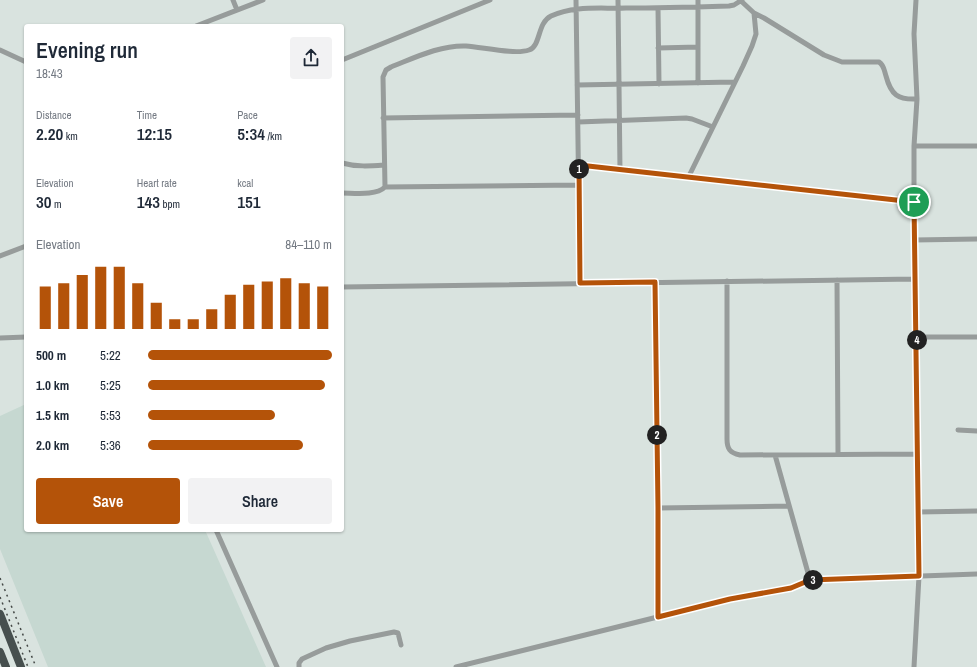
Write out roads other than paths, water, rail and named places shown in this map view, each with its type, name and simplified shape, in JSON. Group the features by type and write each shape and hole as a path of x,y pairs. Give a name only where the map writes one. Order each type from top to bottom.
{"highway":[{"path":"0,614 21,667"},
{"path":"0,652 6,667"}],"street":[{"path":"233,0 237,10"},
{"path":"201,24 263,0"},
{"path":"344,59 490,0"},
{"path":"576,0 580,283"},
{"path":"618,0 620,170"},
{"path":"698,0 698,83"},
{"path":"385,187 383,76 386,70 438,50 450,47 465,46 498,50 530,50 535,46 546,20 550,16 576,9 729,6 734,5 741,0 754,13 832,59 852,63 879,62 882,64 893,93 898,97 908,99 917,98"},
{"path":"914,667 919,576 916,279 914,240 914,146 917,98 914,66 916,0"},
{"path":"658,8 659,84"},
{"path":"688,178 743,66 756,34 754,13"},
{"path":"658,48 698,47"},
{"path":"0,50 24,61"},
{"path":"577,85 734,82"},
{"path":"383,118 578,115"},
{"path":"578,122 686,118 713,128"},
{"path":"914,146 977,146"},
{"path":"344,164 364,166 384,165"},
{"path":"579,165 914,202"},
{"path":"344,193 379,191 385,187 579,185"},
{"path":"914,240 977,239"},
{"path":"0,256 24,247"},
{"path":"344,287 916,279"},
{"path":"837,280 838,454"},
{"path":"655,282 658,617"},
{"path":"727,282 727,444 729,450 733,454 917,454"},
{"path":"0,338 24,337"},
{"path":"916,338 977,337"},
{"path":"958,430 977,430"},
{"path":"775,454 810,580"},
{"path":"658,508 789,506"},
{"path":"918,512 977,511"},
{"path":"217,532 277,667"},
{"path":"456,667 730,599 791,588 810,580 977,574"},
{"path":"299,667 299,663 302,659 326,648 350,641 394,632 398,633 401,645"}],"railway":[{"path":"0,578 36,667"},
{"path":"0,597 28,667"}]}
